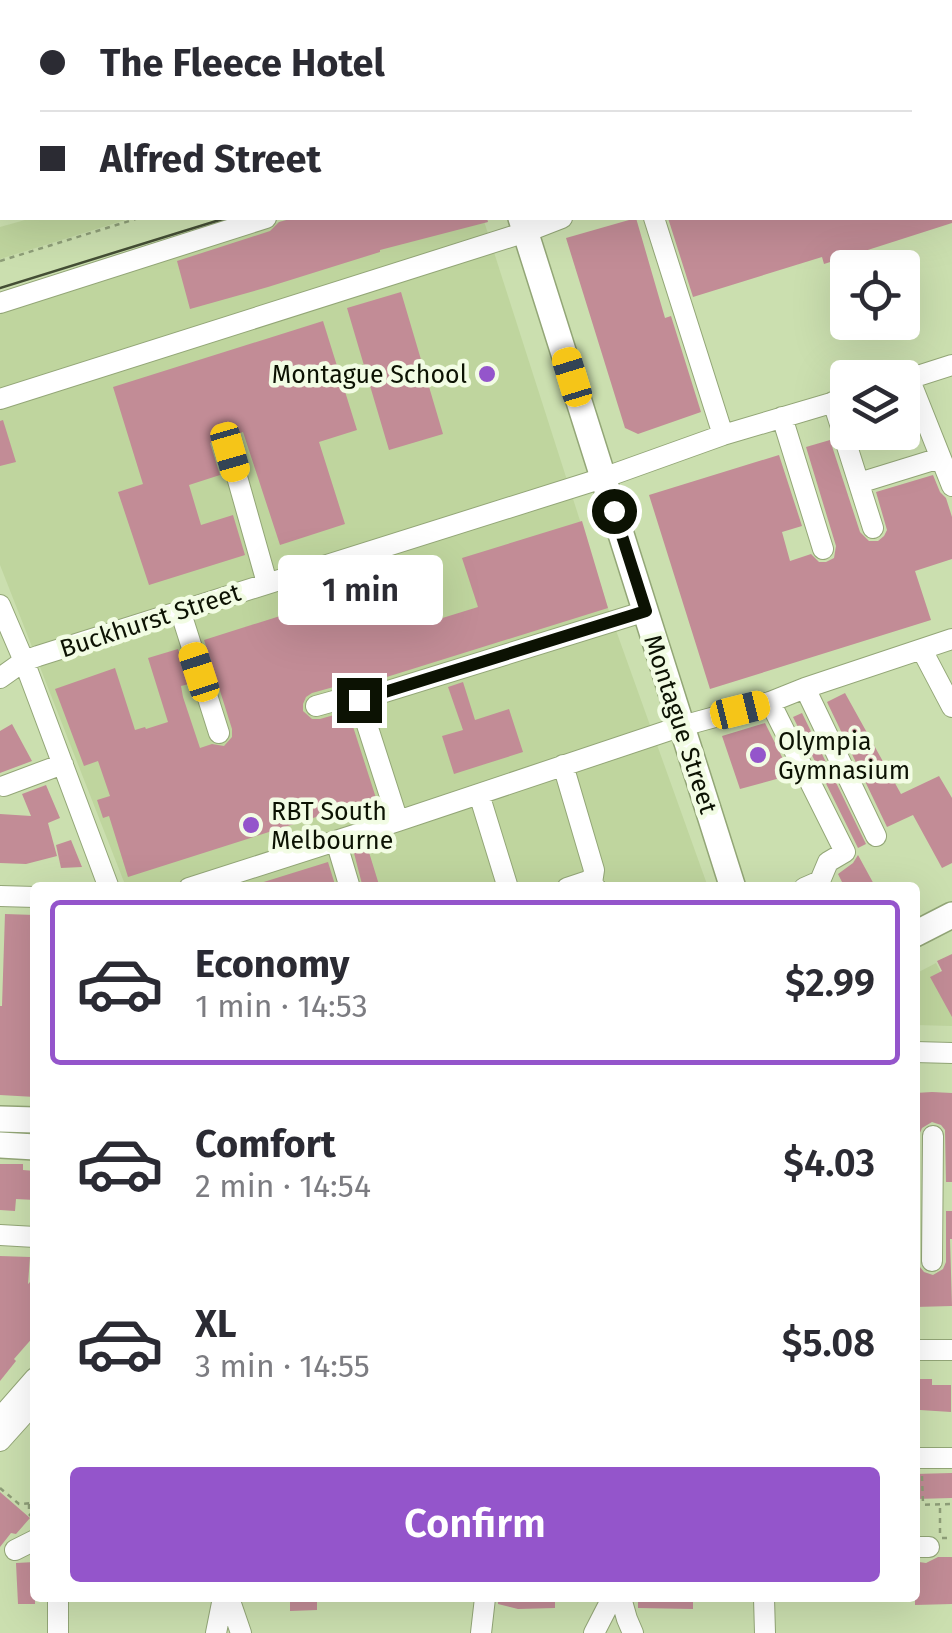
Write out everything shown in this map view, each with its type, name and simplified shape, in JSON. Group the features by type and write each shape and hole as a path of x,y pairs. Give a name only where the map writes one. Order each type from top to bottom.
{"main road":[{"name":"Montague Street","path":"524,225 731,882"},
{"path":"920,931 952,915"},
{"path":"0,1118 30,1120"},
{"path":"0,1145 30,1147"}],"street":[{"path":"0,303 260,220"},
{"path":"0,399 524,225 551,220"},
{"path":"655,220 723,435"},
{"path":"920,375 952,365"},
{"name":"Buckhurst Street","path":"0,678 24,661 830,403"},
{"path":"920,412 952,486"},
{"path":"782,417 823,549"},
{"path":"851,450 873,528"},
{"path":"230,452 268,583"},
{"path":"859,484 940,458"},
{"path":"0,605 107,882"},
{"path":"180,610 218,733"},
{"path":"359,700 646,611"},
{"path":"208,882 682,726 770,702 952,639"},
{"path":"922,650 952,707"},
{"path":"804,688 876,836"},
{"path":"316,706 352,696 359,700 398,821"},
{"path":"770,702 845,852 828,862 820,882"},
{"path":"4,786 62,764"},
{"path":"564,766 594,870 594,882"},
{"path":"479,794 506,882"},
{"path":"336,841 348,882"},
{"path":"0,896 30,897"},
{"path":"920,1052 952,1053"},
{"path":"932,1260 933,1136"},
{"path":"0,1235 30,1237"},
{"path":"920,1350 952,1350"},
{"path":"0,1418 30,1384"},
{"path":"0,1441 30,1408"},
{"path":"920,1458 952,1458"},
{"path":"15,1550 30,1542"},
{"path":"58,1602 58,1633"},
{"path":"216,1633 225,1602"},
{"path":"228,1602 241,1633"},
{"path":"481,1633 485,1602"},
{"path":"594,1633 610,1602"},
{"path":"622,1602 634,1633"},
{"path":"764,1602 765,1633"}],"path":[{"path":"0,261 133,220"},
{"path":"920,1473 922,1504 952,1504"},
{"path":"0,1488 19,1504 29,1504 30,1515"},
{"path":"940,1504 940,1538 952,1538"}],"shaded area":[{"path":"25,220 126,220 0,259 0,227"},
{"path":"286,220 484,220 608,608 706,882 124,882 0,565 0,308"},
{"path":"936,963 952,993 952,1026 920,1025 920,971"}],"building":[{"path":"637,220 665,318 671,316 701,412 638,434 625,428 566,238"},
{"path":"669,220 952,220 868,250 830,250 830,262 824,264 822,257 693,297"},
{"path":"279,222 488,222 380,250 190,309 177,261 270,231"},
{"path":"401,292 443,434 389,450 347,308"},
{"path":"323,321 357,430 319,442 345,524 280,545 243,432 210,443 220,475 189,485 201,525 233,515 245,555 149,585 118,492 143,484 113,387"},
{"path":"3,420 16,462 0,466 0,421"},
{"path":"830,440 830,450 833,450 860,532 869,541 878,541 887,530 876,492 933,475 952,517 952,559 915,571 931,620 710,689 649,495 779,455 802,526 782,532 790,561 811,554 819,562 826,562 834,558 836,546 806,447"},
{"path":"582,521 608,608 361,685 348,683 306,697 303,711 312,719 348,711 376,798 128,877 109,816 103,818 97,800 110,796 98,761 84,766 55,689 115,668 135,730 168,722 148,658 178,649 189,684 181,686 183,697 200,748 224,746 232,737 232,729 204,640 407,576 423,624 478,607 462,558"},
{"path":"463,682 475,720 509,709 523,752 454,774 442,736 463,730 448,687"},
{"path":"845,693 901,794 939,776 952,798 952,863 942,868 913,815 887,827 827,702"},
{"path":"802,713 866,844 858,848 793,717"},
{"name":"Olympia Gymnasium","path":"765,723 791,775 740,789 722,736"},
{"path":"12,724 32,761 0,773 0,731"},
{"path":"46,785 60,818 48,823 57,856 26,864 0,863 0,814 31,816 22,794"},
{"path":"71,840 82,867 61,868 56,845"},
{"path":"368,849 378,882 361,882 354,853"},
{"path":"858,855 873,882 842,882 838,874"},
{"path":"328,862 334,882 264,882"},
{"path":"5,914 30,915 30,1097 0,1095"},
{"path":"952,954 952,1017 930,977 942,971 937,961"},
{"path":"920,1093 952,1093 952,1182 946,1182 945,1130 932,1122 920,1133"},
{"path":"0,1164 23,1164 23,1170 30,1171 30,1200 16,1199 15,1211 0,1210"},
{"path":"946,1211 952,1211 952,1306 920,1307 920,1267 933,1275 946,1262"},
{"path":"0,1256 30,1257 30,1341 0,1381"},
{"path":"920,1379 932,1379 932,1385 951,1385 951,1412 920,1410"},
{"path":"952,1473 952,1498 920,1499 920,1474"},
{"path":"0,1492 30,1518 0,1547"},
{"path":"938,1557 952,1557 952,1604 915,1605 920,1602 920,1562"},
{"path":"30,1562 30,1602 35,1604 18,1604 16,1563"},
{"path":"290,1602 317,1602 317,1610 290,1611"},
{"path":"555,1602 555,1608 518,1609 498,1604"},
{"path":"638,1602 693,1602 693,1609 638,1608"}],"tram line":[{"path":"0,288 220,220"}],"place":[{"name":"Montague School","path":"487,374"},
{"name":"Olympia Gymnasium","path":"758,755"},
{"name":"RBT South Melbourne","path":"251,825"}],"route":[{"path":"359,700 646,611 614,511"}]}
